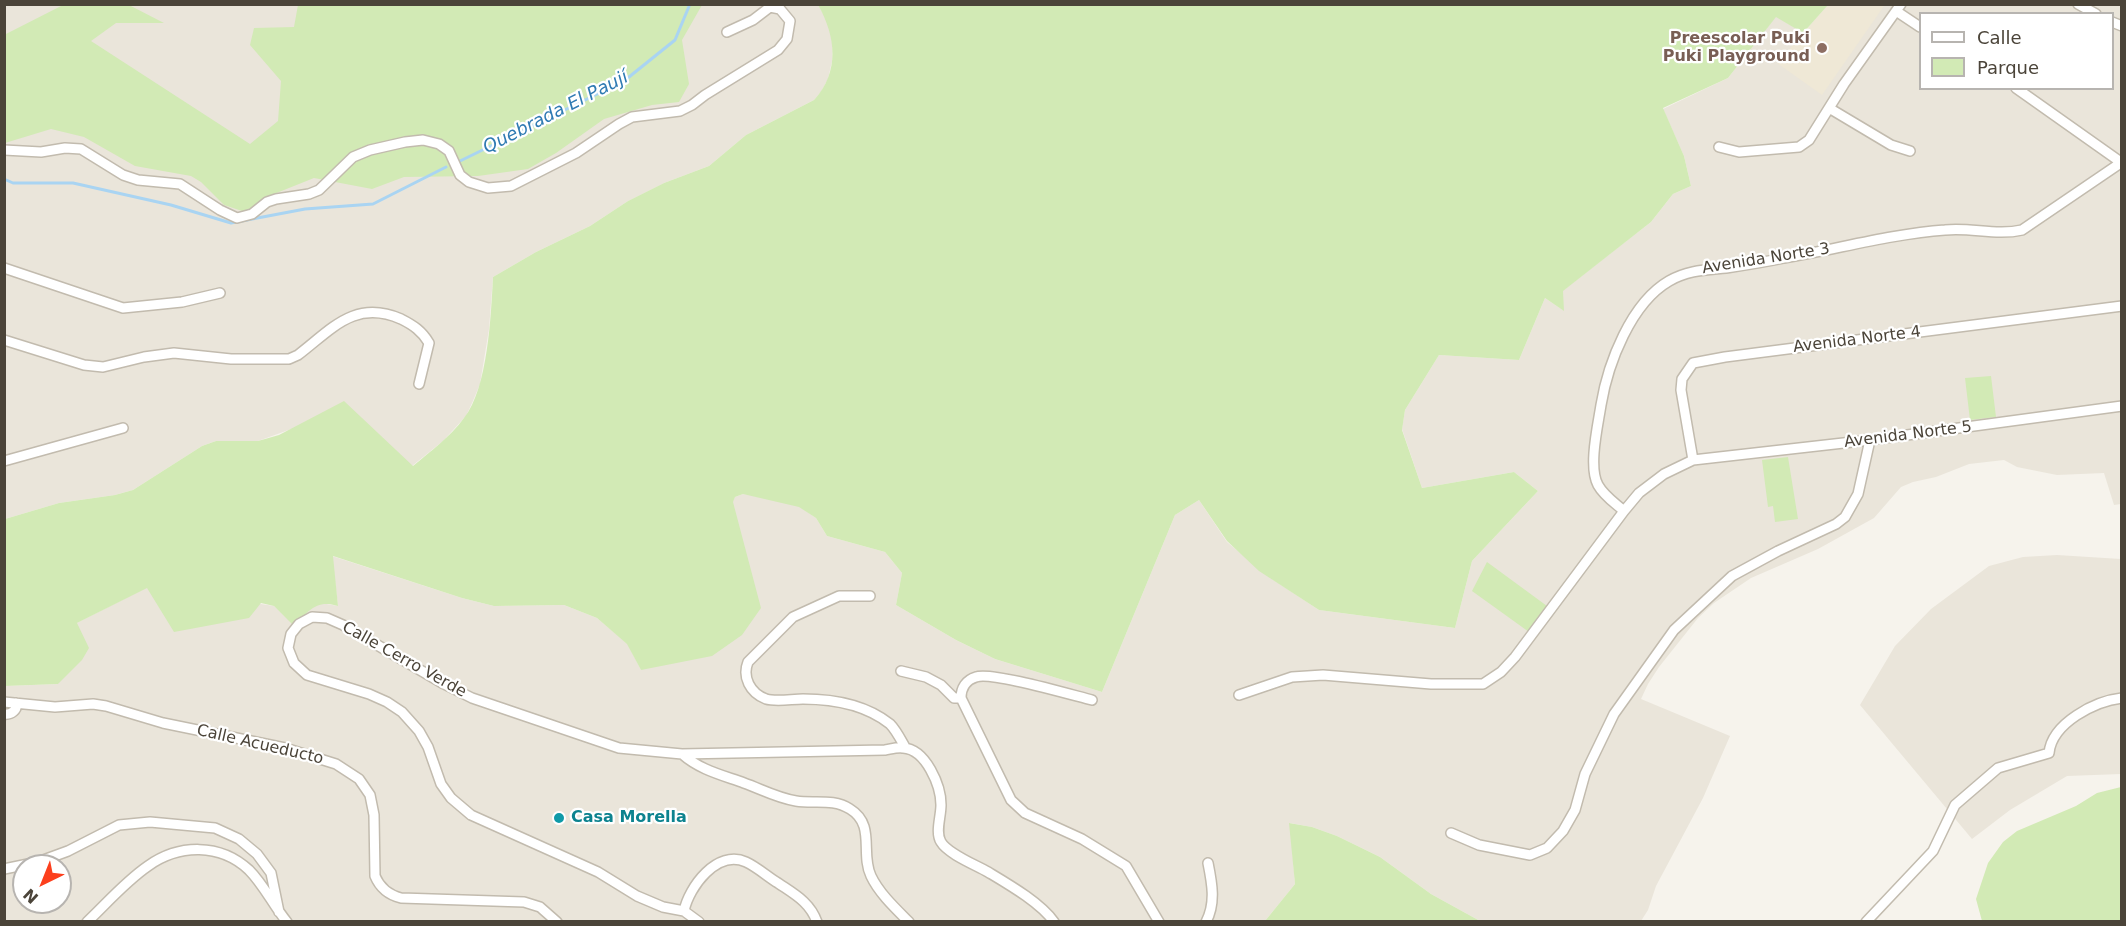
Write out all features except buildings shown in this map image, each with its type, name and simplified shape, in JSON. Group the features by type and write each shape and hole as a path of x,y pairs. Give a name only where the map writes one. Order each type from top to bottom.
{"street":[{"path":"2078,4 2092,12"},
{"path":"4,150 41,152 65,148 81,149 123,175 138,180 180,184 228,215 237,218 252,214 267,202 319,190 353,157 369,150 405,142 423,141 440,144 449,151 460,175 469,182 488,188 511,186 576,153 632,117 680,111 692,105 705,94 778,51 788,39 790,21 780,9 770,7 753,20 727,32"},
{"path":"1719,147 1739,152 1799,147 1809,140 1898,8 1919,26"},
{"path":"2019,90 2121,163"},
{"path":"1829,108 1891,145 1910,152"},
{"name":"Avenida Norte 3","path":"1624,511 1598,486 1594,475 1604,383 1617,347 1631,323 1642,306 1668,282 1700,269 1724,268 1786,258 1918,233 1948,229 2007,234 2022,230 2121,163"},
{"path":"4,268 123,308 182,302 220,293"},
{"name":"Avenida Norte 4","path":"1693,460 1681,390 1682,379 1693,363 2121,306"},
{"path":"4,340 84,365 103,367 144,357 174,353 231,359 290,359 345,319 365,312 387,313 423,332 429,343 419,384"},
{"name":"Avenida Norte 5","path":"1693,460 1870,440 2121,406"},
{"path":"4,461 123,428"},
{"path":"1451,833 1479,844 1530,855 1547,848 1563,831 1575,810 1586,774 1614,714 1674,630 1732,576 1836,524 1845,517 1858,494 1870,440"},
{"path":"1239,695 1292,677 1323,675 1431,684 1483,684 1501,672 1515,657 1639,493 1664,474 1693,460"},
{"path":"870,596 839,596 794,617 748,662 746,679 751,688 767,699 821,699 844,703 869,712 892,726 905,747 929,765 941,804 939,833 941,843 1026,897 1051,916 1054,921"},
{"name":"Calle Cerro Verde","path":"699,921 684,911 663,907 637,896 598,872 551,853 471,815 451,798 441,784 428,747 419,730 402,712 369,694 307,675 294,663 288,648 291,634 299,624 312,617 327,618 472,698 619,748 682,754 885,750 905,747"},
{"path":"901,671 926,677 941,685 954,698 961,698"},
{"path":"1092,700 1012,680 978,675 967,681 961,692 961,698 1011,800 1025,813 1082,839 1126,866 1159,921"},
{"path":"1866,921 1933,851 1955,805 1998,768 2049,753 2049,746 2061,729 2085,709 2096,703 2121,698"},
{"name":"Calle Acueducto","path":"4,702 55,707 93,704 106,706 163,723 285,748 336,764 358,779 370,795 374,815 375,876 379,884 393,897 524,902 540,907 557,921"},
{"path":"4,714 14,712 16,703"},
{"path":"682,754 694,764 775,796 798,801 831,802 848,807 863,822 867,833 870,874 884,896 909,921"},
{"path":"4,868 38,862 119,825 150,822 214,828 239,839 257,854 271,873 279,912"},
{"path":"87,921 147,867 162,857 205,848 225,854 248,869 287,921"},
{"path":"684,911 692,889 703,875 728,861 745,862 807,904 817,921"},
{"path":"1206,921 1212,911 1213,899 1208,863"}],"shaded area":[{"name":"Preescolar Puki Puki Playground","path":"1882,4 1884,6 1822,95 1777,63 1828,5"},
{"path":"5,5 818,5 829,23 833,41 832,61 828,79 814,100 746,135 709,166 664,183 628,201 590,226 536,252 493,277 489,329 480,384 473,401 466,416 443,441 412,466 297,427 258,441 216,441 202,446 133,490 115,495 59,503 5,519"},
{"path":"1828,5 2121,5 2121,504 2114,505 2104,473 2057,475 2017,467 2004,460 1969,464 1901,487 1874,518 1818,549 1751,578 1714,603 1698,618 1659,667 1641,699 1730,736 1703,798 1656,886 1648,910 1641,921 1480,921 1431,894 1380,857 1337,836 1312,827 1290,823 1295,884 1265,921 5,922 5,686 58,684 77,623 147,587 274,606 294,625 311,608 321,603 338,606 332,556 494,606 564,605 597,618 628,644 641,670 735,497 743,494 753,495 799,506 816,518 827,536 885,552 902,573 896,605 956,640 995,659 1102,692 1175,515 1199,500 1227,542 1272,579 1319,610 1455,628 1472,561 1538,491 1514,472 1422,488 1402,429 1405,410 1439,355 1519,360 1545,298 1563,310 1562,291 1651,222 1673,194 1691,186 1684,156 1663,109 1728,78 1776,16 1803,33"},
{"path":"2057,555 2121,559 2121,774 2067,776 2010,810 1972,839 1860,705 1895,646 1931,609 1989,566 2023,557"}],"green space":[{"path":"63,5 129,5 164,23 116,23 91,41 250,144 278,121 281,81 250,45 254,28 294,27 298,5 702,5 682,40 689,84 679,102 652,105 604,119 556,153 528,169 478,176 404,177 372,189 314,178 264,198 245,212 224,205 201,182 191,176 135,166 84,137 51,129 5,143 4,35"},
{"path":"818,5 1828,5 1803,33 1776,17 1728,78 1663,108 1684,156 1691,186 1673,194 1651,222 1563,291 1564,311 1545,298 1519,360 1439,355 1405,410 1402,430 1422,488 1514,472 1538,491 1472,561 1455,628 1319,610 1259,571 1227,541 1199,500 1175,515 1102,692 995,659 956,640 896,605 902,573 885,552 827,536 816,518 799,507 743,494 735,497 733,502 761,608 742,635 712,656 641,670 627,644 597,618 564,605 494,606 462,598 333,556 338,606 318,605 294,626 274,606 261,603 249,618 174,632 147,588 77,623 89,648 82,660 58,684 5,686 5,519 59,503 115,495 133,490 202,446 216,441 258,441 279,435 344,401 413,466 453,431 472,405 487,350 493,277 536,252 590,226 628,201 664,183 709,166 746,135 814,100 828,78 832,54 829,29"},
{"path":"1991,376 1996,417 1970,420 1965,378"},
{"path":"1788,457 1798,519 1775,522 1773,506 1768,507 1762,460"},
{"path":"1487,562 1547,606 1529,632 1472,591"},
{"path":"2121,787 2121,921 1982,921 1976,899 1988,863 2003,842 2017,831 2076,806 2097,793"},
{"path":"1289,823 1312,827 1337,836 1380,857 1431,894 1480,921 1265,921 1295,884"}],"waterway":[{"name":"Quebrada El Paují","path":"460,161 624,81 675,40 690,4"},
{"name":"Quebrada El Paují","path":"4,179 13,183 73,183 171,205 231,223 305,209 373,204 446,167"}],"place":[{"name":"Preescolar Puki Puki Playground","path":"1822,48"},
{"name":"Casa Morella","path":"559,818"}]}
